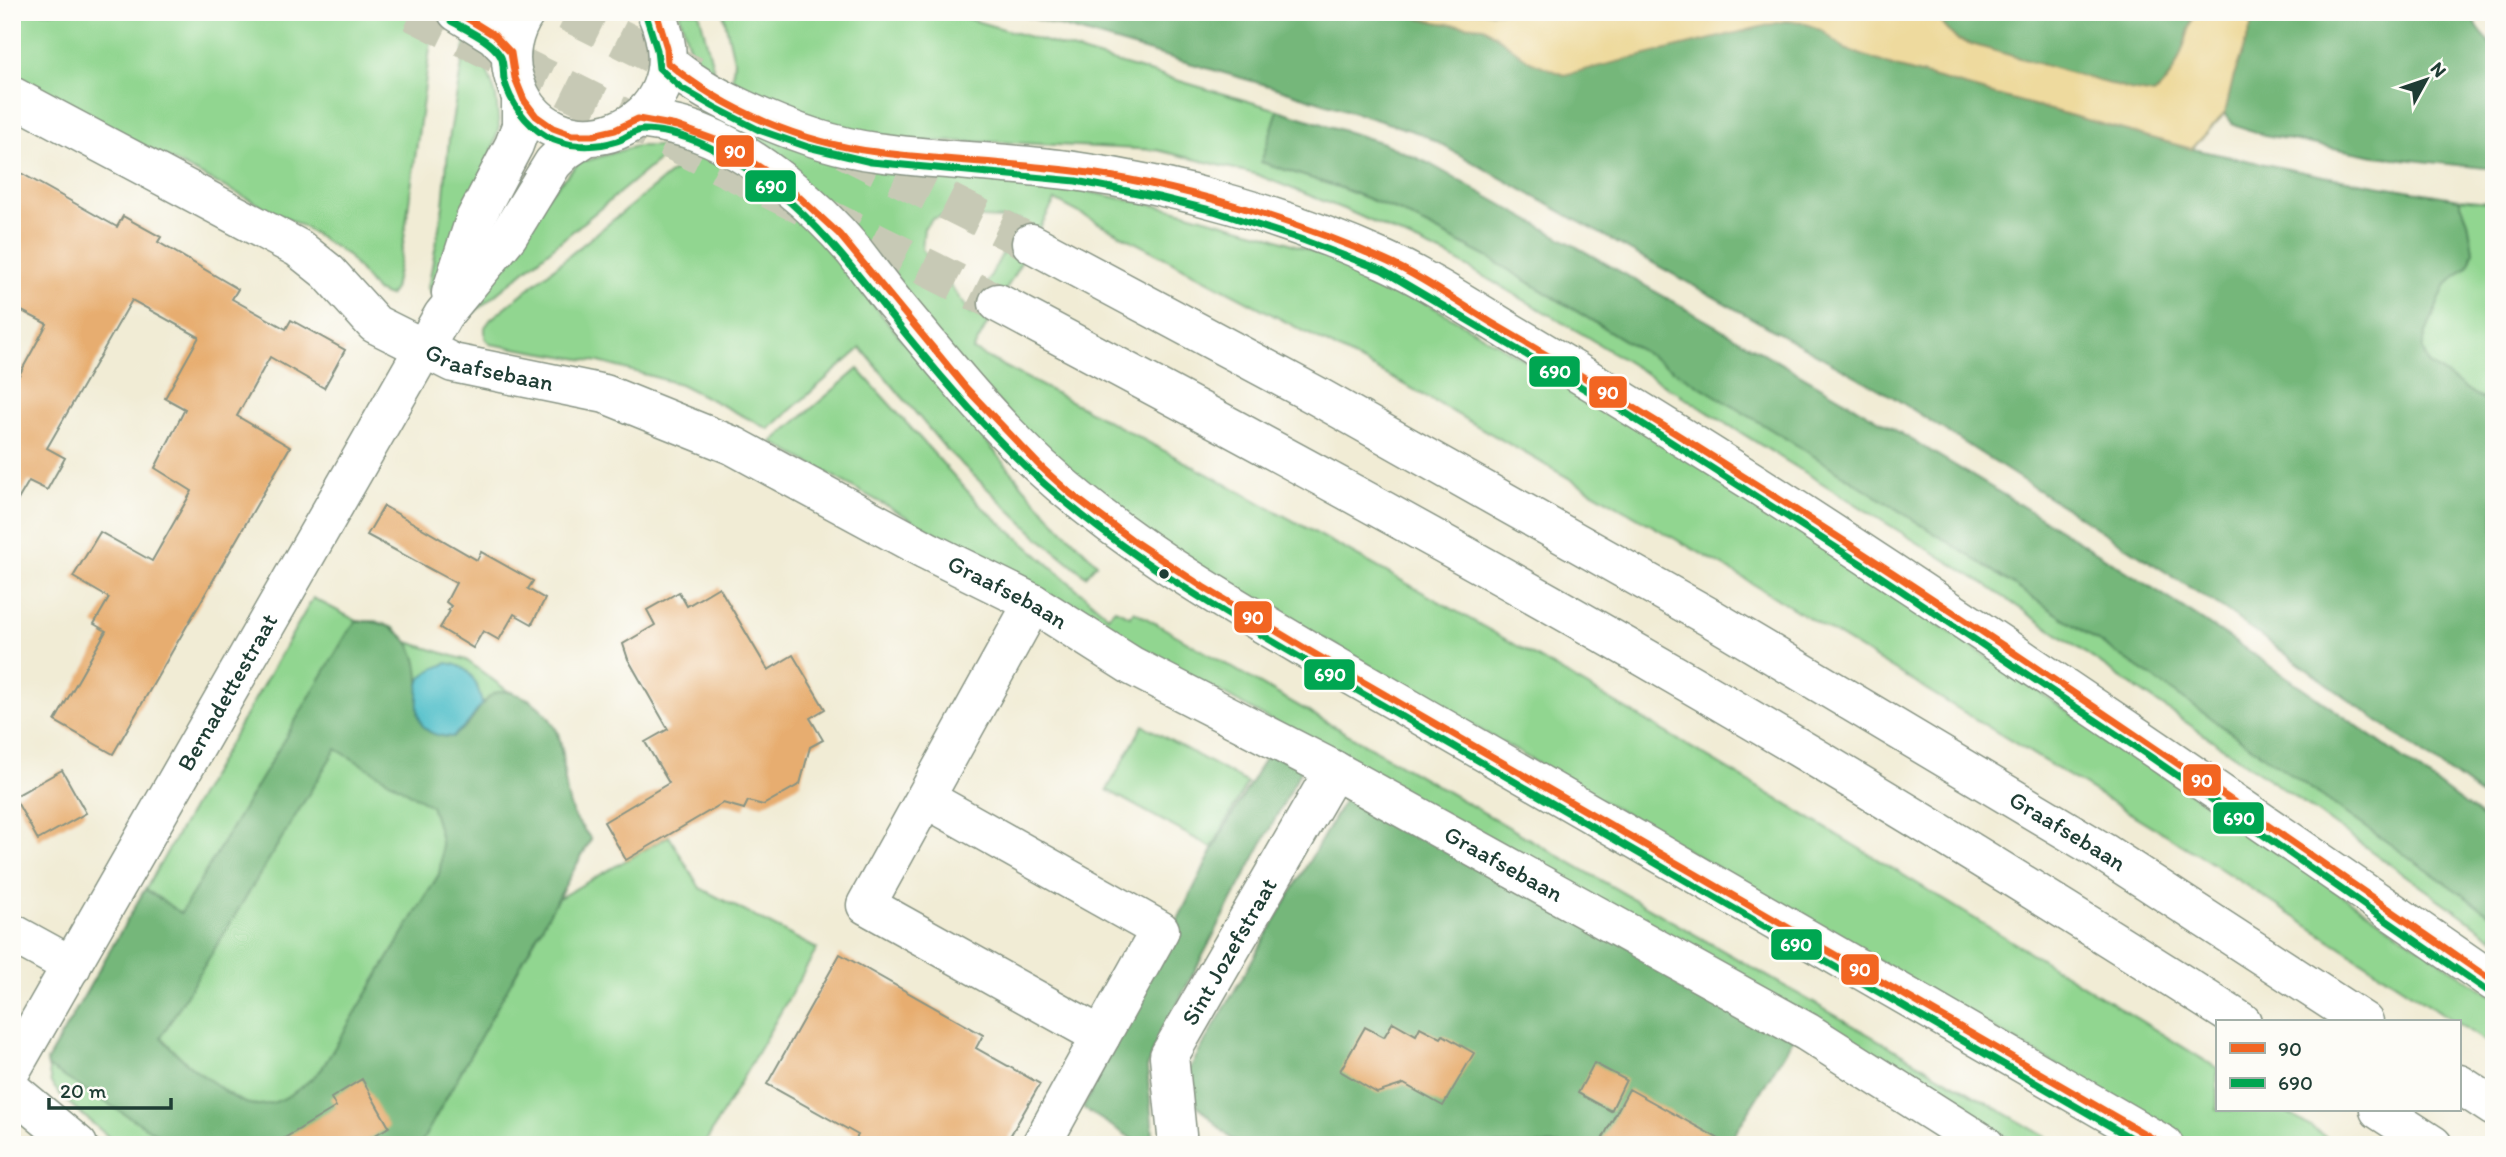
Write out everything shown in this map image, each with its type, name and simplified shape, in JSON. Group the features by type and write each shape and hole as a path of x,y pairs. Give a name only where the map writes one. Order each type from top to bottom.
{"main road":[{"path":"457,12 494,34 511,53"},
{"path":"526,12 513,38 511,53 512,72 521,97 533,113 548,125 567,133 586,136 605,135 623,129 638,119 653,103 663,85 668,63 667,48 657,13"},
{"path":"668,63 687,79 719,98 763,120 810,137 872,152 1077,171 1160,187 1217,201 1303,229 1387,261 1629,403 1869,556 2158,749 2494,982"},
{"name":"Graafsebaan","path":"12,96 298,248 328,272 374,324 424,349 453,363 605,394 734,446 926,550 1033,603 1132,666 1334,770 1807,1032 1984,1145"},
{"name":"Bernadettestraat","path":"443,315 475,219 514,145 521,126 521,97"},
{"path":"638,119 671,124 702,133 744,155 806,203 852,249 895,304 995,419 1041,467 1109,524 1175,569 1306,649 2164,1145"},
{"name":"Bernadettestraat","path":"12,1069 443,315 508,236 554,163 586,136"},
{"name":"Graafsebaan","path":"1031,243 1317,396 1711,618 2103,852 2361,1020"},
{"path":"998,303 1282,454 1676,676 2061,906 2239,1020"},
{"path":"1033,603 866,905 1101,1036"},
{"name":"Sint Jozefstraat","path":"1178,1145 1169,1056 1334,770"},
{"path":"925,798 1160,930 1041,1145"},
{"path":"12,933 72,966"},
{"path":"2460,1085 2494,1107"},
{"path":"12,1090 78,1145"},
{"path":"2382,1112 2433,1145"}],"green space":[{"path":"12,12 410,12 421,16 415,32 431,41 404,239 394,289 389,296 376,291 347,255 304,227 12,80"},
{"path":"679,12 699,12 713,67 711,81 694,64"},
{"path":"723,12 945,12 1278,110 1262,162 1341,188 1401,212 1489,258 1795,444 2152,677 2452,886 2494,917 2494,938 2292,795 1989,587 1584,335 1452,258 1346,210 1255,174 1157,150 997,142 871,141 805,125 732,85 734,60"},
{"path":"1011,12 1392,12 1441,23 1484,27 1530,61 1785,21 1802,22 1821,30 1845,49 1896,67 2192,149 2323,176 2459,199 2468,221 2473,251 2469,265 2445,286 2422,349 2429,364 2475,395 2494,404 2494,805 2225,610 1893,397 1422,134 1273,87"},
{"path":"1931,12 2195,12 2175,67 2154,94 2130,90 1957,40"},
{"path":"2256,12 2466,12 2494,49 2494,169 2375,156 2259,134 2232,123 2225,113 2233,79"},
{"path":"466,40 482,55 496,96 499,127 490,160 431,294 428,288 443,206 449,139"},
{"path":"1278,110 1383,143 1430,164 1974,477 2239,644 2368,733 2494,827 2494,917 2152,677 1795,444 1489,258 1401,212 1341,188 1261,162"},
{"path":"759,134 1065,187 1173,209 1267,235 1378,275 1670,444 2494,997 2494,1047 2460,1025 2460,1020 2453,1020 2207,860 1735,573 1402,383 1055,200 973,350 1238,490 1500,636 1950,903 2216,1067 2216,1112 2287,1112 2338,1145 2194,1145 1138,531 1039,446 755,143","holes":["943,216 1020,220 971,313 922,249 924,228 932,219"]},
{"path":"636,146 676,146 460,324 544,199 579,163"},
{"path":"697,152 735,171 772,195 815,234 1024,487 1097,563 1086,576 1037,536 946,449 861,348 769,429 680,384 599,362 490,344 485,338 485,327 491,319"},
{"path":"2459,199 2489,202 2494,221 2494,404 2475,395 2429,364 2422,349 2445,286 2469,265 2473,251 2468,221"},
{"path":"858,369 979,504 1108,616 1115,609 1130,616 1134,611 2060,1145 2018,1145 1988,1125 772,442"},
{"path":"313,598 357,621 376,621 394,628 408,642 466,660 508,691 529,699 546,714 558,732 563,753 566,794 573,815 591,839 557,899 669,836 700,888 817,949 704,1145 118,1145 63,1098 51,1083 47,1061"},
{"path":"357,621 383,624 393,629 409,644 418,668 420,720 430,732 452,737 469,723 486,700 496,692 516,694 537,705 549,717 556,731 572,812 591,839 420,1145 175,1145 48,1067 47,1061 145,889 181,913","holes":["336,749 431,806 441,840 439,874 321,1070 313,1077 285,1098 263,1105 252,1104 234,1097 199,1073 161,1037"]},
{"path":"1143,725 1247,783 1212,848 1107,790"},
{"path":"1268,753 1302,768 1154,1048 1147,1068 1154,1145 1142,1145 1083,1108 1220,836"},
{"path":"1349,792 1794,1037 1728,1145 1241,1145 1230,1138 1179,1087"}],"sand":[{"path":"1392,12 1931,12 1957,40 2130,90 2154,94 2175,68 2195,12 2256,12 2233,79 2225,113 2192,149 1896,67 1845,49 1821,30 1802,22 1785,21 1564,75 1530,61 1484,27 1441,23"}],"water":[{"path":"447,663 462,667 472,676 482,704 468,723 452,737 435,734 424,727 418,707 418,687 422,677"}],"building":[{"path":"12,168 117,227 123,216 161,237 158,242 238,289 232,299 286,329 291,320 345,350 324,388 270,357 237,416 290,447 113,754 55,721 106,631 94,624 109,598 73,577 100,532 152,561 192,491 155,468 185,409 165,398 199,337 132,300 47,448 65,458 47,490 29,481 12,510 12,388 47,324 12,306"},
{"path":"384,506 477,560 481,552 533,581 528,589 545,599 532,624 514,614 499,640 483,631 473,648 440,628 450,611 448,610 451,606 446,602 456,583 367,535"},
{"path":"719,587 768,670 793,655 825,709 810,718 823,740 810,747 800,784 763,805 748,801 744,809 723,803 626,860 604,822 669,783 645,742 668,729 628,659 623,644 655,625 647,610 679,592 687,606"},
{"path":"62,770 86,813 38,840 14,797"},
{"path":"840,954 983,1035 976,1048 1040,1084 1005,1145 852,1145 858,1135 767,1084"},
{"path":"1393,1022 1416,1035 1420,1027 1441,1038 1443,1035 1474,1053 1443,1106 1404,1084 1377,1093 1340,1071 1365,1027 1384,1037"},
{"path":"1594,1063 1626,1080 1611,1111 1578,1093"},
{"path":"362,1079 389,1127 358,1145 273,1145 336,1107 331,1098"},
{"path":"1629,1089 1730,1145 1599,1145"}],"tunnel":[{"path":"412,12 998,303"},
{"path":"567,12 694,75"},
{"path":"845,150 1031,243"}],"transit line":[{"name":"90","path":"457,12 494,35 511,53 515,78 524,100 536,116 553,128 572,135 593,135 615,130 638,119 677,126 721,142 784,183 839,234 966,388 1041,467 1071,494 1135,542 1306,649 2164,1145"},
{"name":"90","path":"656,12 667,48 668,63 714,96 793,133 848,148 876,152 1049,168 1151,184 1232,205 1311,230 1412,274 1679,436 1932,598 2214,788 2494,982"},
{"name":"690","path":"646,15 657,50 659,68 681,88 759,130 808,147 871,162 1076,181 1158,197 1214,211 1300,239 1382,270 1624,412 1863,565 2152,758 2488,991"},
{"name":"690","path":"451,21 479,36 497,51 502,59 507,88 515,104 526,119 546,136 563,143 590,146 617,141 640,130 661,131 715,150 764,181 821,233 951,388 1028,469 1100,530 1178,584 1301,658 2143,1145"}]}
